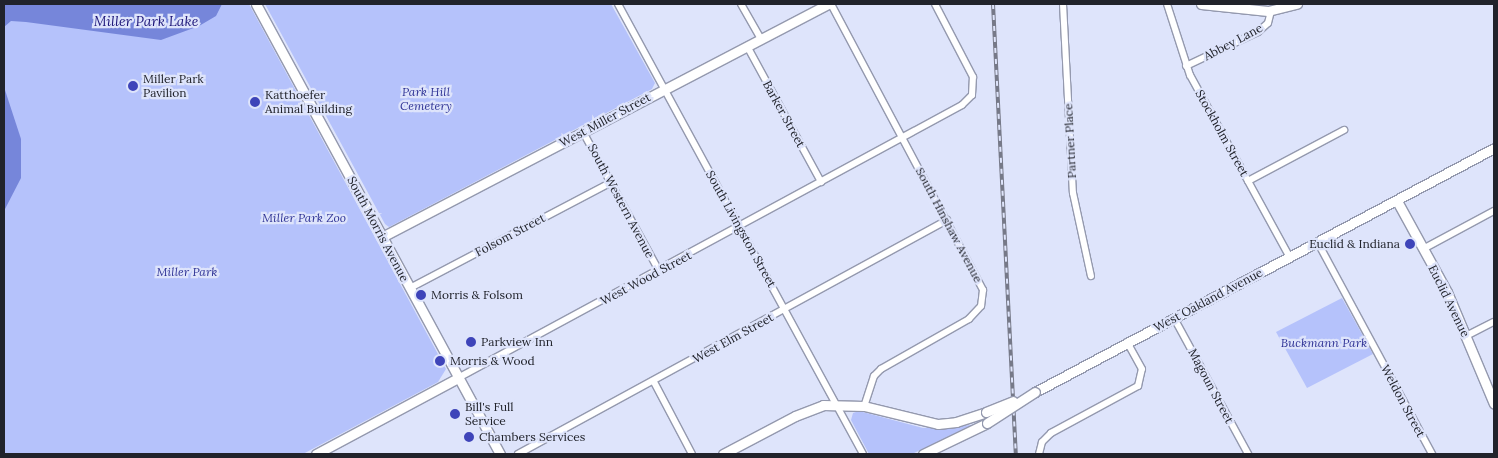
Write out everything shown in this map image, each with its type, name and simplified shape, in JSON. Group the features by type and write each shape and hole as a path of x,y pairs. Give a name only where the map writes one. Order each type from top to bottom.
{"main road":[{"name":"South Morris Avenue","path":"256,4 500,454"},
{"name":"West Miller Street","path":"382,237 829,4"},
{"path":"1201,4 1271,11 1298,4"},
{"name":"West Oakland Avenue","path":"923,454 987,423 1034,392 1290,258 1494,148"},
{"name":"Euclid Avenue","path":"1397,200 1466,336 1494,404"},
{"name":"West Wood Street","path":"316,454 458,378"},
{"path":"723,454 809,410 836,404 864,406 938,424 956,422 986,412 1034,392"}],"street":[{"name":"South Livingston Street","path":"618,4 863,454"},
{"path":"741,4 761,39"},
{"name":"South Hinshaw Avenue","path":"829,4 903,137 982,286 981,306 969,319 881,369 872,382 864,406"},
{"name":"West Wood Street","path":"458,378 962,105 972,95 973,77 935,4"},
{"name":"Partner Place","path":"1063,4 1073,193 1090,276"},
{"name":"Stockholm Street","path":"1167,4 1186,66 1290,258"},
{"name":"Abbey Lane","path":"1186,66 1258,32 1268,23 1271,11"},
{"name":"Barker Street","path":"748,46 821,182"},
{"path":"1248,181 1344,130"},
{"name":"South Western Avenue","path":"583,132 658,271"},
{"name":"Folsom Street","path":"410,288 610,183"},
{"path":"1423,249 1494,211"},
{"name":"West Elm Street","path":"518,454 654,382 947,220"},
{"name":"Weldon Street","path":"1318,243 1432,454"},
{"name":"Magoun Street","path":"1174,318 1248,454"},
{"path":"1466,336 1494,322"},
{"path":"1039,454 1042,442 1051,433 1138,386 1142,369 1127,342"},
{"path":"654,382 692,454"}],"green space":[{"name":"Miller Park","path":"4,4 249,4 446,369 438,382 303,454 4,454"},
{"name":"Park Hill Cemetery","path":"265,4 611,4 655,83 652,89 389,227 385,224"},
{"name":"Buckmann Park","path":"1342,298 1373,354 1307,388 1276,332"},
{"path":"859,411 923,428 972,425 912,454 869,454 851,420 853,413"}],"water":[{"name":"Miller Park Lake","path":"4,4 222,4 216,16 199,26 161,40 26,22 11,21 4,27"},
{"path":"4,87 21,139 21,178 4,211"}],"railway":[{"path":"993,4 1016,454"}],"place":[{"name":"Miller Park Pavilion","path":"133,86"},
{"name":"Katthoefer Animal Building","path":"255,102"},
{"name":"Euclid & Indiana","path":"1410,244"},
{"name":"Morris & Folsom","path":"421,295"},
{"name":"Parkview Inn","path":"471,342"},
{"name":"Morris & Wood","path":"440,361"},
{"name":"Bill's Full Service","path":"455,414"},
{"name":"Chambers Services","path":"469,437"}],"park label":[{"name":"Miller Park Zoo","path":"304,218"}]}
